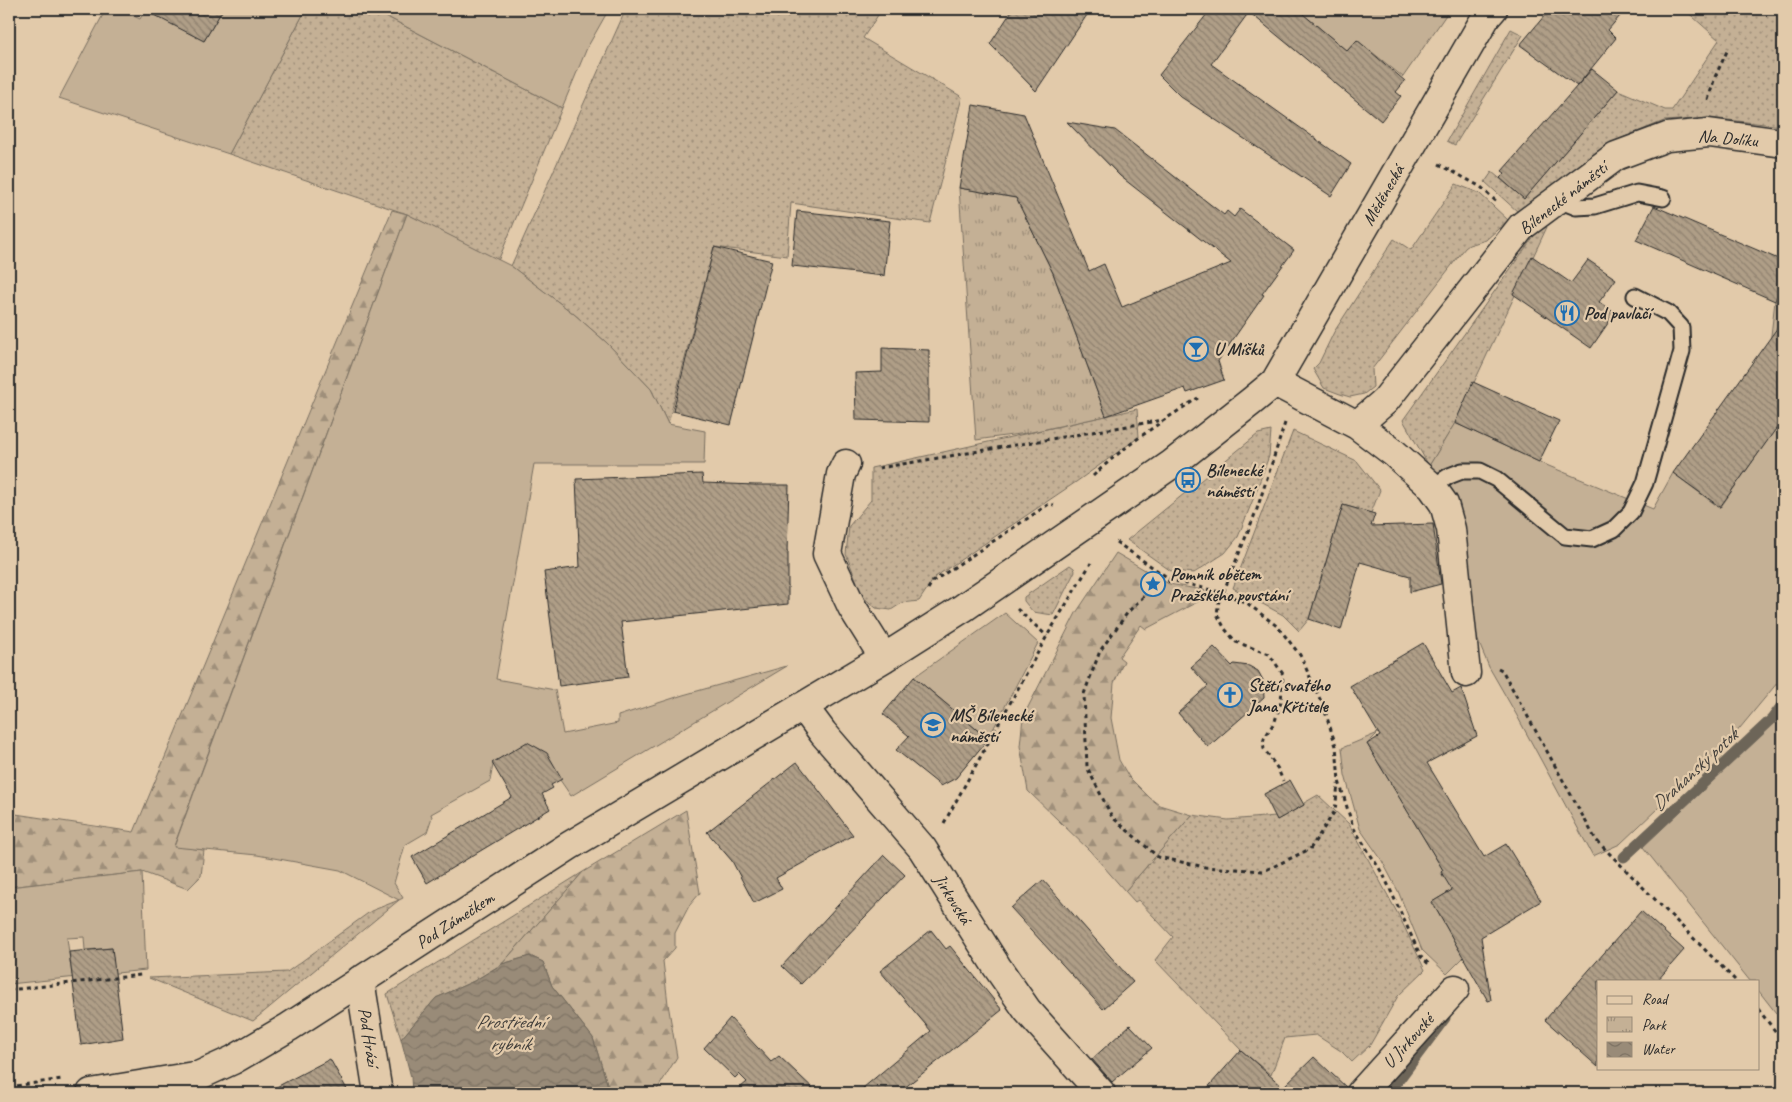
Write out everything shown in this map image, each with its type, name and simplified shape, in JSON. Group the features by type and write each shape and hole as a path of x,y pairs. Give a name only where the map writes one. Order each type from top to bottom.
{"street":[{"name":"Měděnecká","path":"1274,382 1486,17 1493,9"},
{"name":"Na Dolíku","path":"1616,156 1667,137 1709,133 1783,143"},
{"name":"Bílenecké náměstí","path":"1357,425 1385,401 1522,226 1616,156"},
{"path":"803,706 963,608 1172,464 1274,382 1357,425 1394,453 1432,487 1444,504 1451,529 1465,662"},
{"path":"843,469 827,554 852,607 884,658"},
{"name":"Jirkovská","path":"803,706 823,733 922,848 997,967 1027,1010 1101,1093"},
{"name":"Pod Zámečkem","path":"91,1093 200,1075 233,1060 290,1027 568,846 803,706"},
{"name":"Pod Hrází","path":"360,980 378,1093"},
{"name":"U Jirkovské","path":"1361,1093 1455,989"}],"lane":[{"path":"1558,200 1576,207 1595,206 1636,193 1663,198"},
{"path":"1432,487 1449,476 1462,471 1480,471 1496,479 1565,536 1592,539 1614,529 1631,512 1645,483 1682,351 1681,327 1668,313 1636,296"}],"path":[{"path":"1709,133 1708,102 1715,77 1728,49"},
{"path":"1089,480 1102,467 1164,420 1204,395"},
{"path":"843,469 1164,420"},
{"path":"1283,426 1274,460 1257,509 1219,600 1217,614 1236,642 1269,654 1283,674 1281,702 1275,721 1264,739 1264,749 1278,768 1283,781"},
{"path":"1109,548 1120,538"},
{"path":"1116,542 1170,580 1223,593 1248,603 1278,627 1300,655 1324,708 1336,746 1339,781 1353,827 1384,876 1421,957 1455,989"},
{"path":"922,848 943,824 1047,636 1088,565 1095,559"},
{"path":"1170,580 1143,596 1128,612 1100,651 1084,694 1087,767 1112,817 1158,857 1205,867 1264,871 1310,849 1335,811 1339,781"},
{"path":"1015,608 1047,636"},
{"path":"1465,662 1502,670 1596,840 1735,980"},
{"path":"9,990 140,974"},
{"path":"1760,1012 1783,1042"}],"green space":[{"path":"106,9 118,9 140,19 146,9 164,9 159,17 204,41 223,9 306,9 229,154 59,98"},
{"path":"306,9 372,9 562,108 498,261 407,214 229,154"},
{"path":"372,9 427,9 432,11 434,9 609,9 587,48 562,108"},
{"path":"626,9 882,9 863,38 962,97 930,223 791,203 787,256 714,247 668,424 651,389 607,343 574,314 511,266"},
{"path":"1297,9 1450,9 1403,77 1357,40 1347,51"},
{"path":"1684,9 1783,9 1783,126 1710,118 1664,121 1610,143 1518,212 1485,182 1492,172 1524,199 1618,90 1665,110 1672,110 1719,40"},
{"path":"1511,29 1523,35 1455,145 1447,141"},
{"path":"1456,184 1479,193 1508,220 1486,240 1465,248 1372,369 1373,387 1364,394 1350,397 1324,388 1313,369 1319,363 1334,332 1394,239 1411,250"},
{"path":"959,188 1016,198 1053,273 1106,416 1027,433 976,440"},
{"path":"392,210 407,214 174,846 204,850 201,876 188,889 142,872 9,887 9,813 134,832"},
{"path":"407,214 511,266 574,314 607,343 651,389 668,424 705,431 704,464 534,464 496,679 555,690 563,734 618,723 618,716 683,695 787,666 571,796 560,780 527,743 492,763 490,781 431,814 432,817 427,832 405,845 394,883 403,898 399,900 340,870 257,855 174,847"},
{"path":"1541,226 1547,227 1455,423 1429,466 1403,420"},
{"path":"1775,301 1783,306 1783,353 1770,344"},
{"path":"1137,409 1139,437 935,577 919,601 902,603 891,610 876,608 851,587 857,582 846,554 849,526 871,500 871,468"},
{"path":"1783,418 1783,676 1730,740 1620,844 1593,856 1489,667 1468,617 1454,493 1429,466 1455,423 1539,462 1653,509 1673,473 1720,508"},
{"path":"1271,431 1269,456 1254,497 1238,537 1225,553 1194,573 1171,571 1127,540 1258,434"},
{"path":"1293,431 1357,461 1380,490 1371,513 1343,505 1309,619 1299,631 1283,615 1233,588"},
{"path":"1116,553 1169,584 1219,593 1219,600 1199,601 1146,629 1141,625 1119,657 1124,661 1114,683 1111,718 1119,760 1129,777 1159,805 1192,815 1125,891 1090,851 1028,791 1020,746 1023,717 1076,613"},
{"path":"1070,565 1075,571 1053,615 1033,612 1024,601 1024,597"},
{"path":"1005,613 1038,643 988,739 914,677"},
{"path":"1783,707 1783,824 1776,832 1783,839 1783,1022 1760,993 1760,980 1749,980 1643,847 1762,734"},
{"path":"1378,733 1367,744 1443,870 1441,873 1444,878 1448,877 1454,889 1432,902 1459,950 1465,956 1447,974 1422,950 1398,891 1381,859 1360,829 1345,775 1342,748"},
{"path":"1318,795 1349,824 1399,916 1425,970 1398,996 1370,1045 1352,1062 1341,1051 1316,1035 1285,1038 1271,1075 1241,1050 1155,960 1173,937 1138,900 1135,902 1125,891 1192,815 1228,820 1276,816 1277,820"},
{"path":"686,810 700,893 689,906 675,933 675,948 663,961 677,1057 655,1093 610,1093 593,1038 552,986 543,962 530,956 502,964 583,872"},
{"path":"142,872 146,970 9,984 9,887","holes":["84,937 85,950 112,948 114,971 72,975 67,938"]},
{"path":"583,872 502,964 474,981 436,998 401,1039 387,994"},
{"path":"399,900 253,1021 149,978 287,972 371,911"}],"water":[{"name":"Prostřední rybník","path":"530,956 543,962 552,986 593,1038 610,1093 412,1093 411,1077 401,1039 436,998 474,981 502,964"}],"building":[{"path":"142,9 223,9 204,41"},
{"path":"1013,9 1091,9 1036,91 990,44"},
{"path":"1211,9 1297,9 1347,51 1357,40 1405,81 1396,92 1401,96 1381,121 1249,12 1211,64 1351,164 1331,196 1181,97 1159,75"},
{"path":"1550,9 1626,9 1608,30 1616,38 1577,86 1520,45"},
{"path":"1592,69 1618,90 1524,199 1500,178 1505,173 1502,171"},
{"path":"973,105 1024,114 1089,271 1104,264 1122,307 1231,263 1120,176 1067,122 1115,130 1224,215 1227,211 1234,217 1240,209 1294,250 1262,294 1264,295 1218,361 1224,380 1187,393 1185,388 1106,416 1053,273 1016,198 959,188"},
{"path":"1654,206 1783,261 1783,283 1775,301 1636,240"},
{"path":"797,211 890,221 884,276 792,266"},
{"path":"714,247 772,261 731,425 673,411"},
{"path":"1532,256 1571,283 1588,260 1616,279 1599,302 1615,313 1591,348 1513,294"},
{"path":"1783,320 1783,419 1720,507 1673,473"},
{"path":"882,348 929,350 929,422 856,420 855,373 882,372"},
{"path":"1473,382 1559,421 1539,462 1455,423"},
{"path":"702,474 703,483 789,485 788,604 621,622 628,677 559,686 544,572 580,567 576,479"},
{"path":"1343,505 1375,514 1371,526 1433,524 1441,584 1410,592 1410,576 1360,562 1341,630 1309,619"},
{"path":"1423,643 1452,693 1461,688 1477,736 1427,763 1484,857 1506,844 1541,901 1481,937 1491,1000 1488,1001 1432,902 1452,890 1441,872 1443,870 1367,744 1380,736 1350,686"},
{"name":"Stětí svatého Jana Křtitele","path":"1214,647 1232,666 1234,664 1249,666 1258,671 1263,680 1264,698 1208,747 1178,713 1208,686 1191,667"},
{"name":"MŠ Bílenecké náměstí","path":"914,677 988,739 956,778 941,786 896,750 909,736 883,714"},
{"path":"527,742 547,753 562,779 551,785 553,788 542,794 550,809 427,883 412,857 512,797 492,763"},
{"path":"797,762 853,835 776,878 782,889 754,903 732,861 707,832"},
{"path":"1290,780 1304,805 1277,820 1264,794"},
{"path":"884,855 905,875 801,984 782,966"},
{"path":"1043,880 1133,982 1103,1009 1011,908"},
{"path":"1641,911 1684,950 1658,980 1597,980 1597,1066 1545,1020"},
{"path":"931,930 946,949 950,946 1002,1010 898,1093 857,1093 931,1031 880,971"},
{"path":"112,948 123,1038 81,1045 69,952"},
{"path":"730,1018 771,1062 779,1056 818,1093 734,1093 747,1082 739,1074 735,1078 704,1048"},
{"path":"1130,1025 1152,1048 1112,1082 1092,1059"},
{"path":"1241,1050 1283,1087 1314,1057 1347,1088 1346,1093 1203,1093"},
{"path":"330,1059 349,1093 265,1093"}],"waterway":[{"name":"Drahanský potok","path":"1624,857 1772,719 1783,704"},
{"name":"Drahanský potok","path":"1389,1093 1445,1018"}],"place":[{"name":"Pod pavlačí","path":"1567,313"},
{"name":"U Míšků","path":"1196,349"},
{"name":"Bílenecké náměstí","path":"1188,480"},
{"name":"Pomník obětem Pražského povstání","path":"1153,584"},
{"name":"Stětí svatého Jana Křtitele","path":"1230,695"},
{"name":"MŠ Bílenecké náměstí","path":"933,725"}]}
